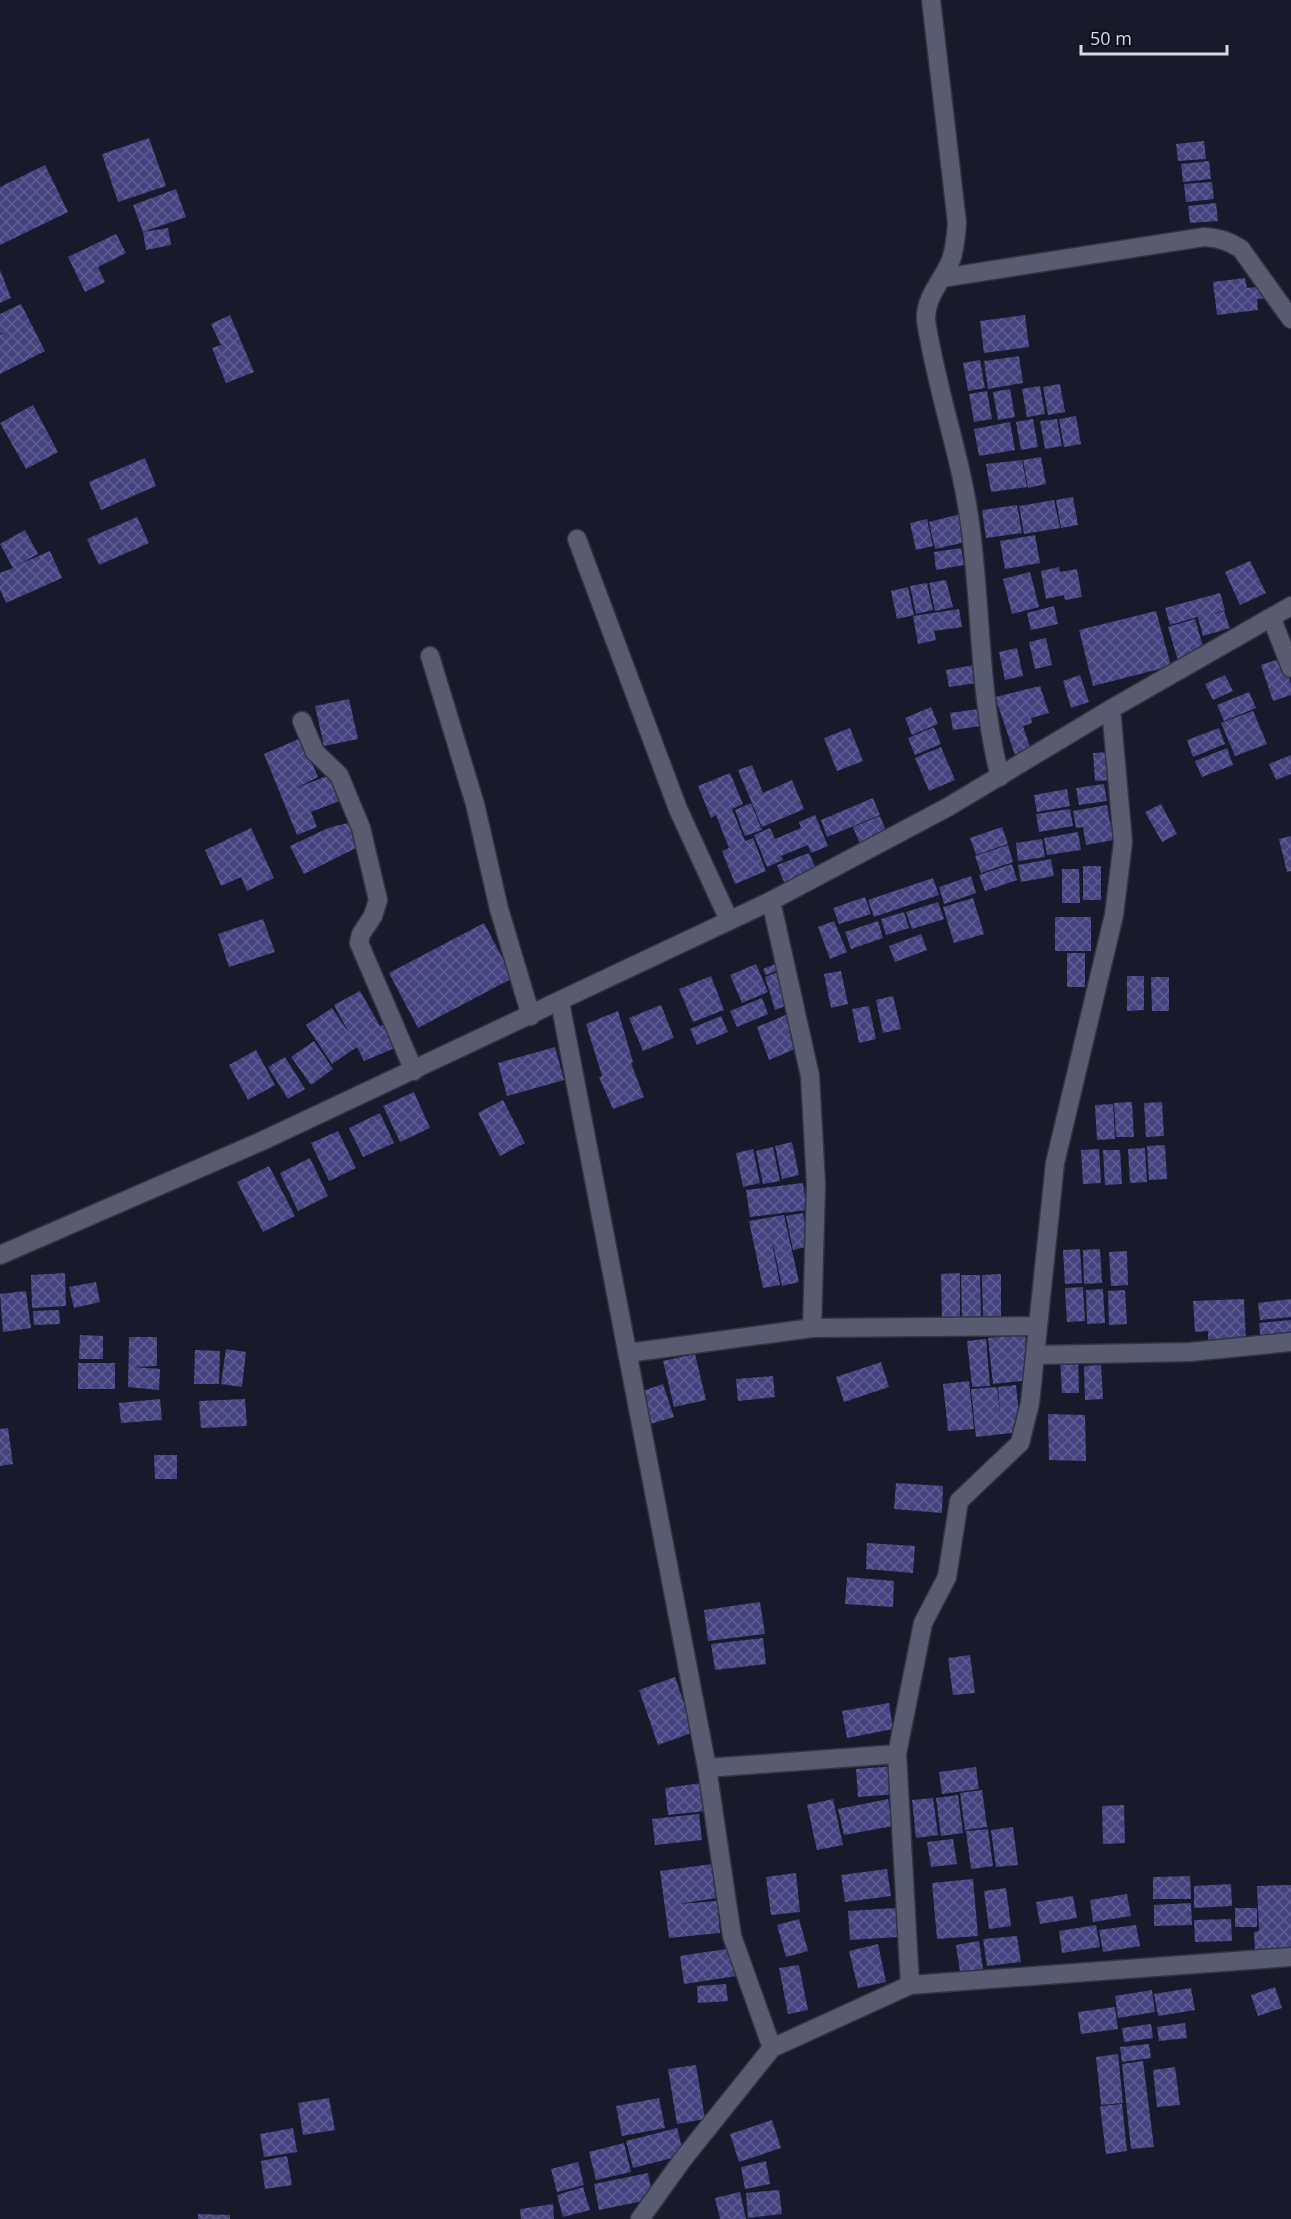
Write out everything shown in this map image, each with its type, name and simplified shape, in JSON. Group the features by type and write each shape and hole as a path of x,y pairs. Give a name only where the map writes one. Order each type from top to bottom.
{"street":[{"path":"931,0 957,224 956,242 942,278 928,300 926,320 970,522 979,607 981,671 988,730 1000,777"},
{"path":"942,278 1204,237 1216,238 1229,241 1241,249 1291,319"},
{"path":"577,539 678,809 729,920"},
{"path":"0,1255 85,1220 414,1071 771,901 1000,777 1111,709 1272,619 1291,606"},
{"path":"1272,619 1291,668"},
{"path":"430,656 475,804 499,909 531,1016"},
{"path":"910,1984 897,1754 909,1683 924,1623 948,1577 959,1501 1020,1443 1030,1403 1055,1163 1107,948 1123,842 1111,709"},
{"path":"302,721 315,752 339,775 361,828 378,900 373,916 361,934 359,943 414,1071"},
{"path":"771,901 810,1076 816,1184 812,1328"},
{"path":"560,1002 628,1353 663,1550 707,1768 732,1936 772,2048"},
{"path":"628,1353 812,1328 1038,1326"},
{"path":"1035,1354 1190,1352 1291,1342"},
{"path":"707,1768 897,1754"},
{"path":"640,2219 683,2159 772,2048 910,1984 1291,1957"}],"building":[{"path":"149,138 166,186 118,202 102,154"},
{"path":"1204,141 1206,159 1178,161 1176,144"},
{"path":"1209,161 1211,179 1183,182 1181,164"},
{"path":"45,165 68,212 0,245 0,187"},
{"path":"1212,182 1214,199 1186,202 1184,184"},
{"path":"176,189 186,217 143,232 133,205"},
{"path":"1216,203 1218,221 1190,223 1188,206"},
{"path":"168,228 171,245 146,250 143,232"},
{"path":"116,234 126,253 98,267 105,282 85,292 68,257"},
{"path":"0,270 11,298 0,303"},
{"path":"1245,278 1247,288 1265,286 1266,298 1257,299 1258,310 1217,315 1213,282"},
{"path":"21,304 45,351 0,374 0,335 7,331 0,334 0,314"},
{"path":"230,315 254,372 226,383 212,348 221,345 211,324"},
{"path":"1025,315 1029,347 984,353 980,321"},
{"path":"1019,356 1023,383 988,389 984,361"},
{"path":"980,360 985,388 968,391 963,363"},
{"path":"1060,384 1065,412 1048,415 1043,387"},
{"path":"1040,386 1045,414 1027,417 1022,389"},
{"path":"1010,389 1015,417 998,420 993,392"},
{"path":"987,391 992,419 974,422 969,394"},
{"path":"33,405 58,452 26,469 0,423"},
{"path":"1076,416 1081,444 1064,447 1059,419"},
{"path":"1033,419 1038,447 1021,450 1016,422"},
{"path":"1057,419 1062,446 1045,449 1040,421"},
{"path":"1010,422 1015,450 979,456 974,429"},
{"path":"1041,457 1046,484 1028,488 1023,460"},
{"path":"145,458 156,486 101,510 89,482"},
{"path":"1022,460 1027,487 991,492 986,464"},
{"path":"1073,497 1078,525 1061,528 1056,500"},
{"path":"1054,500 1060,528 1024,534 1019,506"},
{"path":"1017,505 1022,533 986,538 982,510"},
{"path":"964,513 970,541 935,549 929,522"},
{"path":"137,517 149,543 99,565 87,539"},
{"path":"927,519 933,546 916,550 910,523"},
{"path":"25,530 38,554 18,565 50,551 62,578 6,603 0,590 0,573 13,568 0,544"},
{"path":"1035,535 1040,563 1005,569 1000,541"},
{"path":"961,548 964,565 936,570 934,552"},
{"path":"1250,561 1266,593 1240,605 1225,572"},
{"path":"1059,567 1060,572 1077,569 1082,597 1065,600 1064,595 1046,599 1041,571"},
{"path":"1030,572 1039,607 1012,614 1003,579"},
{"path":"946,580 953,607 935,611 929,583"},
{"path":"927,583 933,610 916,614 910,586"},
{"path":"908,587 914,615 897,619 891,591"},
{"path":"1220,593 1225,610 1207,616 1224,611 1230,628 1203,636 1196,611 1197,617 1170,625 1165,608"},
{"path":"1054,606 1058,624 1031,630 1027,613"},
{"path":"959,609 962,627 934,631 936,640 918,644 913,616"},
{"path":"1156,611 1171,666 1093,686 1079,630"},
{"path":"1195,619 1205,653 1178,661 1168,627"},
{"path":"1046,638 1052,665 1035,669 1029,642"},
{"path":"1017,648 1023,676 1005,680 999,652"},
{"path":"1282,658 1291,684 1291,695 1273,701 1261,665"},
{"path":"974,665 977,683 949,687 946,670"},
{"path":"1080,675 1089,702 1071,708 1063,681"},
{"path":"1225,675 1233,691 1213,700 1205,684"},
{"path":"1040,686 1049,713 1031,718 1032,723 1023,726 1032,753 1016,758 995,697"},
{"path":"1249,692 1256,708 1224,721 1217,705"},
{"path":"349,699 358,739 324,746 315,706"},
{"path":"931,707 938,724 912,735 905,718"},
{"path":"978,709 981,726 953,730 950,713"},
{"path":"1253,711 1267,744 1235,756 1221,723"},
{"path":"934,727 941,744 915,755 908,738"},
{"path":"850,728 863,761 837,771 824,738"},
{"path":"1219,728 1225,744 1193,757 1187,740"},
{"path":"301,738 318,777 294,789 332,774 342,800 311,812 317,827 297,835 264,754"},
{"path":"941,747 955,780 929,791 915,758"},
{"path":"1227,748 1233,765 1202,777 1195,761"},
{"path":"1111,752 1112,780 1095,781 1093,753"},
{"path":"1291,755 1291,774 1276,780 1269,764"},
{"path":"752,765 763,793 792,780 804,809 762,827 738,770"},
{"path":"730,773 743,804 732,809 745,841 753,838 766,871 735,884 722,851 729,848 716,815 711,818 698,786"},
{"path":"1104,784 1107,801 1079,805 1076,788"},
{"path":"1067,789 1070,806 1037,812 1034,795"},
{"path":"873,798 880,815 827,837 821,820"},
{"path":"751,803 762,830 745,836 735,810"},
{"path":"1161,804 1177,834 1162,842 1145,812"},
{"path":"1107,805 1110,823 1116,822 1119,839 1086,845 1083,827 1076,828 1073,811"},
{"path":"1070,809 1073,826 1039,832 1036,814"},
{"path":"815,815 828,846 811,853 808,845 781,856 783,860 767,867 754,835 770,828 775,839 801,828 799,822"},
{"path":"880,816 887,833 860,844 853,827"},
{"path":"348,823 360,846 304,874 290,846 328,828"},
{"path":"1002,827 1008,844 976,855 970,838"},
{"path":"251,828 274,878 247,891 241,877 221,886 205,850"},
{"path":"1078,832 1081,850 1047,855 1044,838"},
{"path":"1291,836 1291,871 1287,872 1279,839"},
{"path":"1042,839 1045,857 1018,861 1016,843"},
{"path":"1008,845 1013,862 981,873 975,856"},
{"path":"809,853 816,869 784,882 777,865"},
{"path":"1051,859 1054,876 1021,882 1018,865"},
{"path":"1012,864 1017,880 985,891 979,875"},
{"path":"1083,866 1101,866 1101,900 1083,900"},
{"path":"1062,869 1079,869 1080,903 1062,903"},
{"path":"971,876 976,893 944,904 939,887"},
{"path":"933,878 939,895 874,917 868,900"},
{"path":"865,897 871,914 839,924 833,908"},
{"path":"973,898 984,934 954,943 943,907"},
{"path":"938,902 944,919 912,929 906,912"},
{"path":"904,912 909,928 886,935 881,919"},
{"path":"1055,917 1091,917 1091,951 1055,951"},
{"path":"263,919 275,952 229,967 218,934"},
{"path":"834,921 847,952 830,959 818,927"},
{"path":"878,921 883,938 851,949 845,932"},
{"path":"484,923 513,978 418,1028 389,973"},
{"path":"921,934 927,950 895,962 889,946"},
{"path":"1067,953 1085,953 1085,987 1067,987"},
{"path":"780,962 783,968 766,975 763,969"},
{"path":"756,964 768,992 742,1003 730,975"},
{"path":"782,970 793,1003 775,1010 765,977"},
{"path":"841,971 848,1004 831,1008 824,974"},
{"path":"711,976 724,1010 693,1022 679,989"},
{"path":"1127,976 1144,976 1144,1010 1127,1011"},
{"path":"1151,977 1169,977 1169,1011 1152,1011"},
{"path":"360,991 380,1026 387,1023 397,1047 364,1061 357,1047 332,1064 306,1025 332,1008 349,1033 334,1005"},
{"path":"893,996 901,1029 883,1033 876,1000"},
{"path":"762,998 768,1014 737,1027 730,1011"},
{"path":"661,1005 674,1038 643,1051 629,1018"},
{"path":"869,1006 876,1039 859,1043 852,1009"},
{"path":"618,1011 633,1062 631,1063 644,1097 613,1109 599,1077 602,1076 586,1024"},
{"path":"788,1014 800,1047 769,1060 757,1027"},
{"path":"721,1016 728,1032 697,1045 690,1029"},
{"path":"314,1041 333,1069 311,1085 291,1057"},
{"path":"555,1047 564,1080 507,1096 498,1063"},
{"path":"256,1050 275,1085 248,1100 229,1065"},
{"path":"285,1057 305,1089 288,1099 268,1067"},
{"path":"414,1092 430,1128 400,1142 383,1106"},
{"path":"503,1100 525,1143 500,1156 478,1113"},
{"path":"1132,1102 1134,1137 1116,1137 1114,1103"},
{"path":"1162,1102 1164,1136 1146,1137 1144,1103"},
{"path":"1113,1104 1115,1139 1097,1140 1095,1105"},
{"path":"380,1113 394,1143 363,1157 349,1128"},
{"path":"338,1131 356,1168 329,1181 311,1143"},
{"path":"792,1142 799,1175 782,1179 775,1146"},
{"path":"1165,1145 1167,1179 1149,1180 1147,1146"},
{"path":"773,1147 780,1181 763,1184 756,1151"},
{"path":"1145,1148 1147,1182 1130,1183 1128,1149"},
{"path":"753,1149 760,1183 743,1187 736,1153"},
{"path":"1099,1149 1101,1183 1083,1184 1081,1150"},
{"path":"1103,1150 1120,1150 1122,1184 1105,1185"},
{"path":"310,1158 328,1196 298,1211 280,1173"},
{"path":"269,1166 295,1216 263,1232 237,1182"},
{"path":"803,1183 807,1210 750,1217 746,1190"},
{"path":"803,1213 810,1246 793,1250 786,1216"},
{"path":"784,1215 799,1282 782,1286 770,1231 780,1285 763,1288 749,1221"},
{"path":"1080,1249 1082,1283 1065,1284 1063,1250"},
{"path":"1100,1249 1102,1283 1084,1284 1083,1250"},
{"path":"1127,1251 1128,1285 1111,1286 1109,1252"},
{"path":"65,1273 66,1306 32,1308 31,1275"},
{"path":"960,1273 960,1320 942,1320 941,1274"},
{"path":"1001,1274 1001,1321 983,1321 982,1275"},
{"path":"961,1275 980,1275 981,1321 962,1322"},
{"path":"96,1282 100,1302 74,1308 69,1287"},
{"path":"1083,1287 1085,1321 1067,1322 1065,1288"},
{"path":"1103,1289 1105,1323 1087,1324 1086,1290"},
{"path":"1125,1290 1127,1324 1109,1325 1108,1291"},
{"path":"26,1291 31,1328 3,1332 0,1294"},
{"path":"1244,1299 1246,1342 1208,1344 1208,1331 1195,1332 1193,1301"},
{"path":"1291,1299 1291,1317 1260,1320 1258,1303"},
{"path":"59,1310 60,1324 34,1325 33,1311"},
{"path":"1291,1320 1291,1337 1261,1341 1259,1323"},
{"path":"1025,1334 1030,1380 993,1384 988,1338"},
{"path":"80,1335 103,1336 103,1359 79,1359"},
{"path":"129,1337 157,1337 157,1366 134,1367 160,1369 159,1390 128,1387"},
{"path":"986,1339 990,1386 972,1387 967,1341"},
{"path":"226,1349 246,1352 242,1387 221,1384"},
{"path":"195,1350 220,1351 219,1384 194,1384"},
{"path":"695,1354 706,1400 674,1407 663,1361"},
{"path":"1078,1358 1079,1393 1062,1393 1060,1359"},
{"path":"881,1362 889,1387 844,1402 836,1377"},
{"path":"78,1363 115,1363 115,1389 78,1389"},
{"path":"1101,1365 1103,1399 1085,1400 1084,1366"},
{"path":"773,1376 775,1397 738,1401 736,1379"},
{"path":"969,1381 974,1429 948,1431 943,1384"},
{"path":"663,1384 674,1417 647,1425 637,1393"},
{"path":"1016,1385 1021,1432 976,1437 971,1389 997,1387 1000,1415 998,1387"},
{"path":"160,1399 162,1420 121,1423 119,1403"},
{"path":"245,1399 247,1426 201,1428 199,1401"},
{"path":"1048,1414 1085,1415 1086,1461 1049,1460"},
{"path":"8,1428 13,1464 0,1466 0,1429"},
{"path":"154,1455 177,1455 177,1479 155,1479"},
{"path":"896,1483 943,1486 942,1513 894,1509"},
{"path":"867,1543 915,1546 913,1573 866,1569"},
{"path":"847,1577 894,1581 893,1607 845,1604"},
{"path":"760,1602 765,1634 708,1641 704,1610"},
{"path":"763,1638 766,1664 715,1670 711,1644"},
{"path":"970,1655 975,1693 953,1695 948,1658"},
{"path":"675,1677 694,1732 658,1745 639,1690"},
{"path":"889,1703 893,1729 847,1738 842,1711"},
{"path":"896,1766 898,1794 858,1797 856,1769"},
{"path":"976,1767 979,1789 942,1794 939,1772"},
{"path":"702,1783 706,1811 668,1815 665,1788"},
{"path":"982,1790 987,1827 965,1830 960,1793"},
{"path":"958,1795 963,1833 941,1836 936,1798"},
{"path":"933,1798 938,1835 916,1838 912,1800"},
{"path":"833,1799 843,1845 817,1850 807,1805"},
{"path":"888,1799 893,1826 844,1835 838,1809"},
{"path":"1124,1805 1125,1843 1103,1844 1102,1806"},
{"path":"699,1814 702,1840 655,1845 652,1819"},
{"path":"1013,1827 1018,1865 996,1867 991,1830"},
{"path":"988,1829 993,1866 971,1869 966,1831"},
{"path":"953,1839 957,1864 931,1867 927,1842"},
{"path":"712,1864 717,1898 679,1904 717,1901 720,1933 669,1938 660,1871"},
{"path":"887,1869 891,1896 845,1902 841,1875"},
{"path":"796,1873 800,1912 771,1915 766,1877"},
{"path":"1190,1876 1191,1899 1153,1899 1153,1877"},
{"path":"973,1879 978,1936 937,1939 932,1883"},
{"path":"1231,1884 1232,1906 1194,1908 1194,1886"},
{"path":"1291,1885 1291,1953 1255,1954 1254,1932 1259,1931 1257,1886"},
{"path":"1006,1888 1011,1926 989,1929 984,1891"},
{"path":"1127,1894 1131,1916 1093,1922 1090,1900"},
{"path":"1073,1896 1077,1918 1040,1924 1036,1902"},
{"path":"1191,1903 1192,1925 1154,1926 1154,1905"},
{"path":"896,1908 898,1937 850,1940 848,1911"},
{"path":"1235,1908 1257,1908 1257,1927 1235,1927"},
{"path":"799,1919 808,1951 786,1957 777,1925"},
{"path":"1231,1919 1232,1941 1195,1942 1194,1920"},
{"path":"1096,1925 1100,1947 1062,1953 1059,1931"},
{"path":"1136,1925 1140,1946 1103,1952 1099,1930"},
{"path":"1017,1936 1021,1962 987,1966 983,1939"},
{"path":"979,1941 983,1969 960,1972 956,1945"},
{"path":"878,1944 886,1982 858,1988 849,1951"},
{"path":"733,1948 737,1976 684,1984 680,1956"},
{"path":"799,1965 808,2010 788,2014 779,1968"},
{"path":"726,1984 728,2001 698,2003 697,1986"},
{"path":"1275,1987 1282,2008 1258,2016 1251,1995"},
{"path":"1191,1988 1195,2010 1158,2016 1154,1994"},
{"path":"1152,1990 1155,2012 1118,2018 1115,1996"},
{"path":"1115,2007 1118,2029 1081,2034 1078,2012"},
{"path":"1185,2023 1187,2038 1159,2041 1157,2027"},
{"path":"1151,2024 1153,2038 1124,2042 1122,2028"},
{"path":"1149,2044 1151,2058 1122,2062 1120,2047"},
{"path":"1118,2054 1123,2103 1101,2105 1096,2057"},
{"path":"1143,2061 1154,2147 1131,2149 1122,2064"},
{"path":"696,2065 705,2119 677,2124 668,2069"},
{"path":"1175,2067 1180,2105 1157,2107 1153,2070"},
{"path":"329,2098 335,2130 303,2135 298,2103"},
{"path":"659,2098 665,2128 622,2136 616,2106"},
{"path":"1122,2104 1127,2151 1106,2154 1100,2106"},
{"path":"772,2120 781,2148 739,2162 730,2134"},
{"path":"293,2128 297,2152 264,2157 260,2134"},
{"path":"677,2128 684,2155 633,2168 626,2141"},
{"path":"624,2143 631,2172 596,2180 589,2152"},
{"path":"287,2156 292,2185 265,2189 261,2161"},
{"path":"766,2161 770,2184 745,2189 741,2167"},
{"path":"578,2162 584,2185 557,2192 551,2169"},
{"path":"648,2173 653,2199 599,2210 594,2184"},
{"path":"583,2187 590,2210 563,2217 557,2195"},
{"path":"779,2190 782,2214 748,2218 746,2193"},
{"path":"740,2192 746,2219 720,2219 715,2198"},
{"path":"553,2204 554,2219 521,2219 520,2209"},
{"path":"198,2214 230,2215 230,2219 198,2219"}]}
